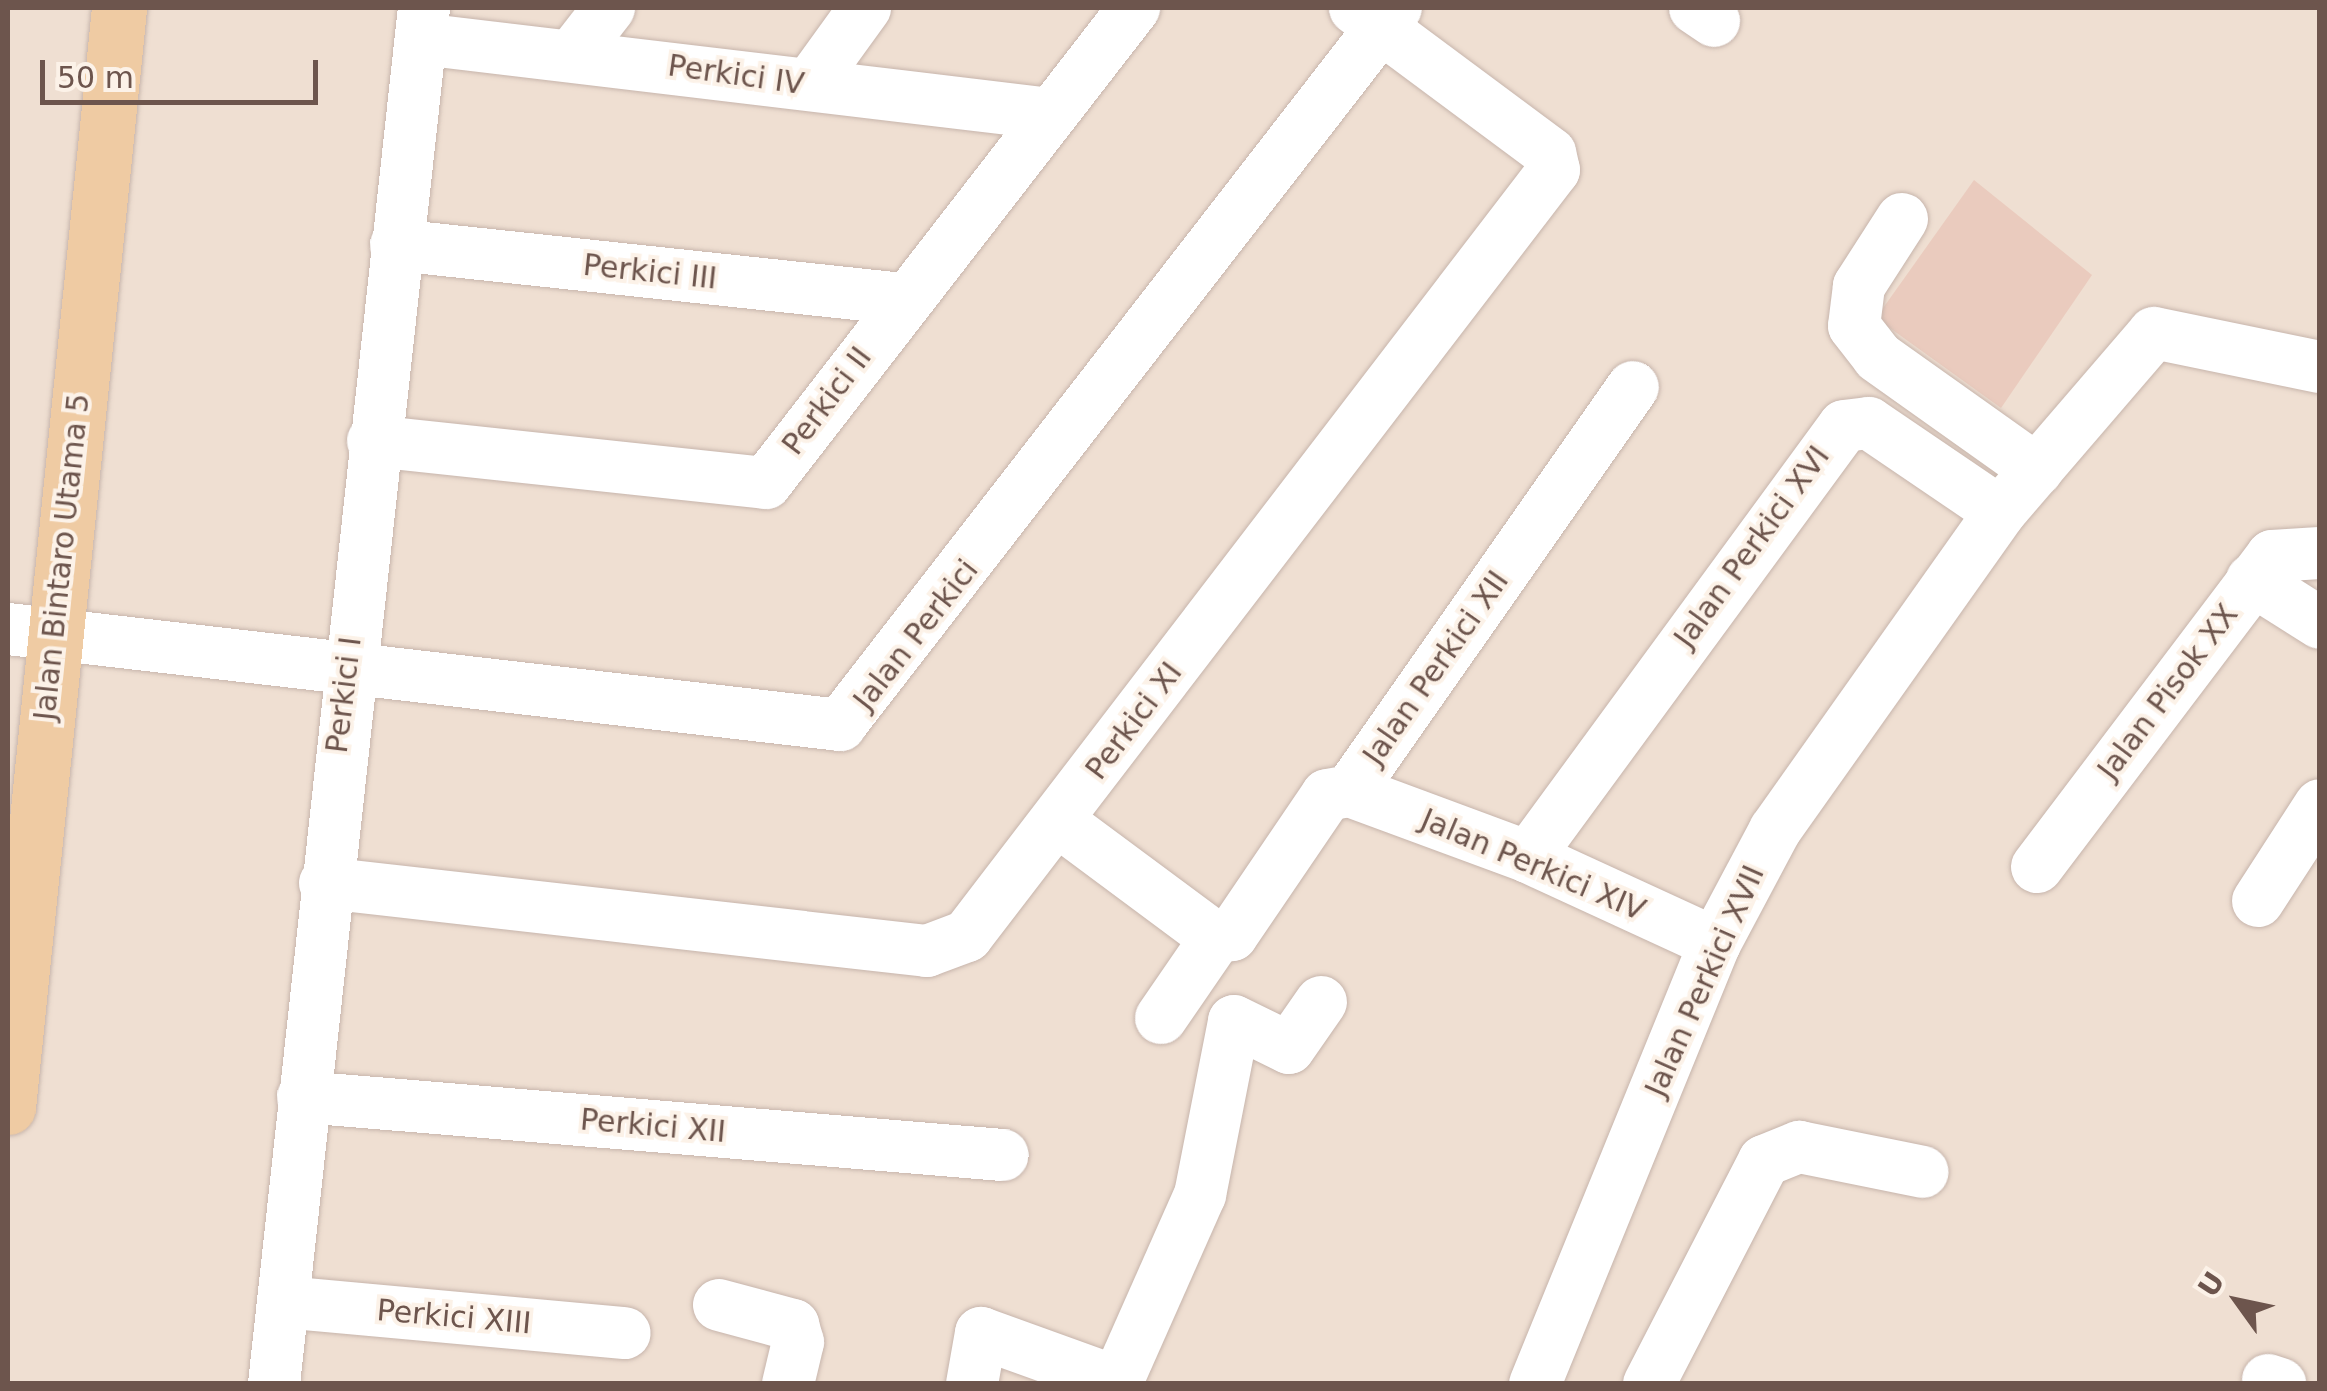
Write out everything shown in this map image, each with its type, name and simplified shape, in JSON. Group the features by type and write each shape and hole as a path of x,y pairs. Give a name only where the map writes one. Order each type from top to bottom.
{"main road":[{"name":"Jalan Bintaro Utama 5","path":"8,1107 31,631 119,8"}],"street":[{"path":"574,53 609,8"},
{"path":"810,84 865,8"},
{"name":"Perkici II","path":"374,440 754,487 1134,8"},
{"name":"Jalan Perkici","path":"31,631 850,720 1377,14"},
{"name":"Perkici XI","path":"325,883 927,950 967,936 1554,170 1550,152 1377,14"},
{"name":"Perkici IV","path":"422,23 574,53 1051,114"},
{"name":"Perkici I","path":"274,1384 348,668 422,23"},
{"path":"1902,219 1860,286 1854,326 1878,357 2037,470"},
{"name":"Perkici III","path":"396,245 904,298"},
{"path":"2000,512 2154,333 2320,367"},
{"name":"Jalan Perkici XII","path":"1161,1018 1327,795 1350,791 1633,387"},
{"name":"Jalan Perkici XVI","path":"1528,857 1844,426 1869,423 2000,512"},
{"name":"Jalan Perkici XVII","path":"1535,1384 1715,942 1774,830 2000,512"},
{"name":"Jalan Pisok XX","path":"2037,867 2272,556 2320,552"},
{"path":"2252,580 2320,623"},
{"name":"Jalan Perkici XIV","path":"1350,791 1528,857 1715,942"},
{"path":"2258,900 2320,805"},
{"path":"1058,821 1224,936"},
{"path":"972,1384 981,1333 1117,1382 1200,1195 1234,1021 1288,1048 1321,1002"},
{"name":"Perkici XII","path":"302,1097 1003,1155"},
{"path":"1649,1384 1764,1161 1799,1147 1923,1172"},
{"name":"Perkici XIII","path":"283,1302 625,1334"},
{"path":"719,1305 792,1325 798,1342 788,1384"}],"shaded area":[{"path":"8,8 2319,8 2319,1383 8,1384"}],"building":[{"path":"1974,180 2092,275 2001,408 1876,318"}]}
